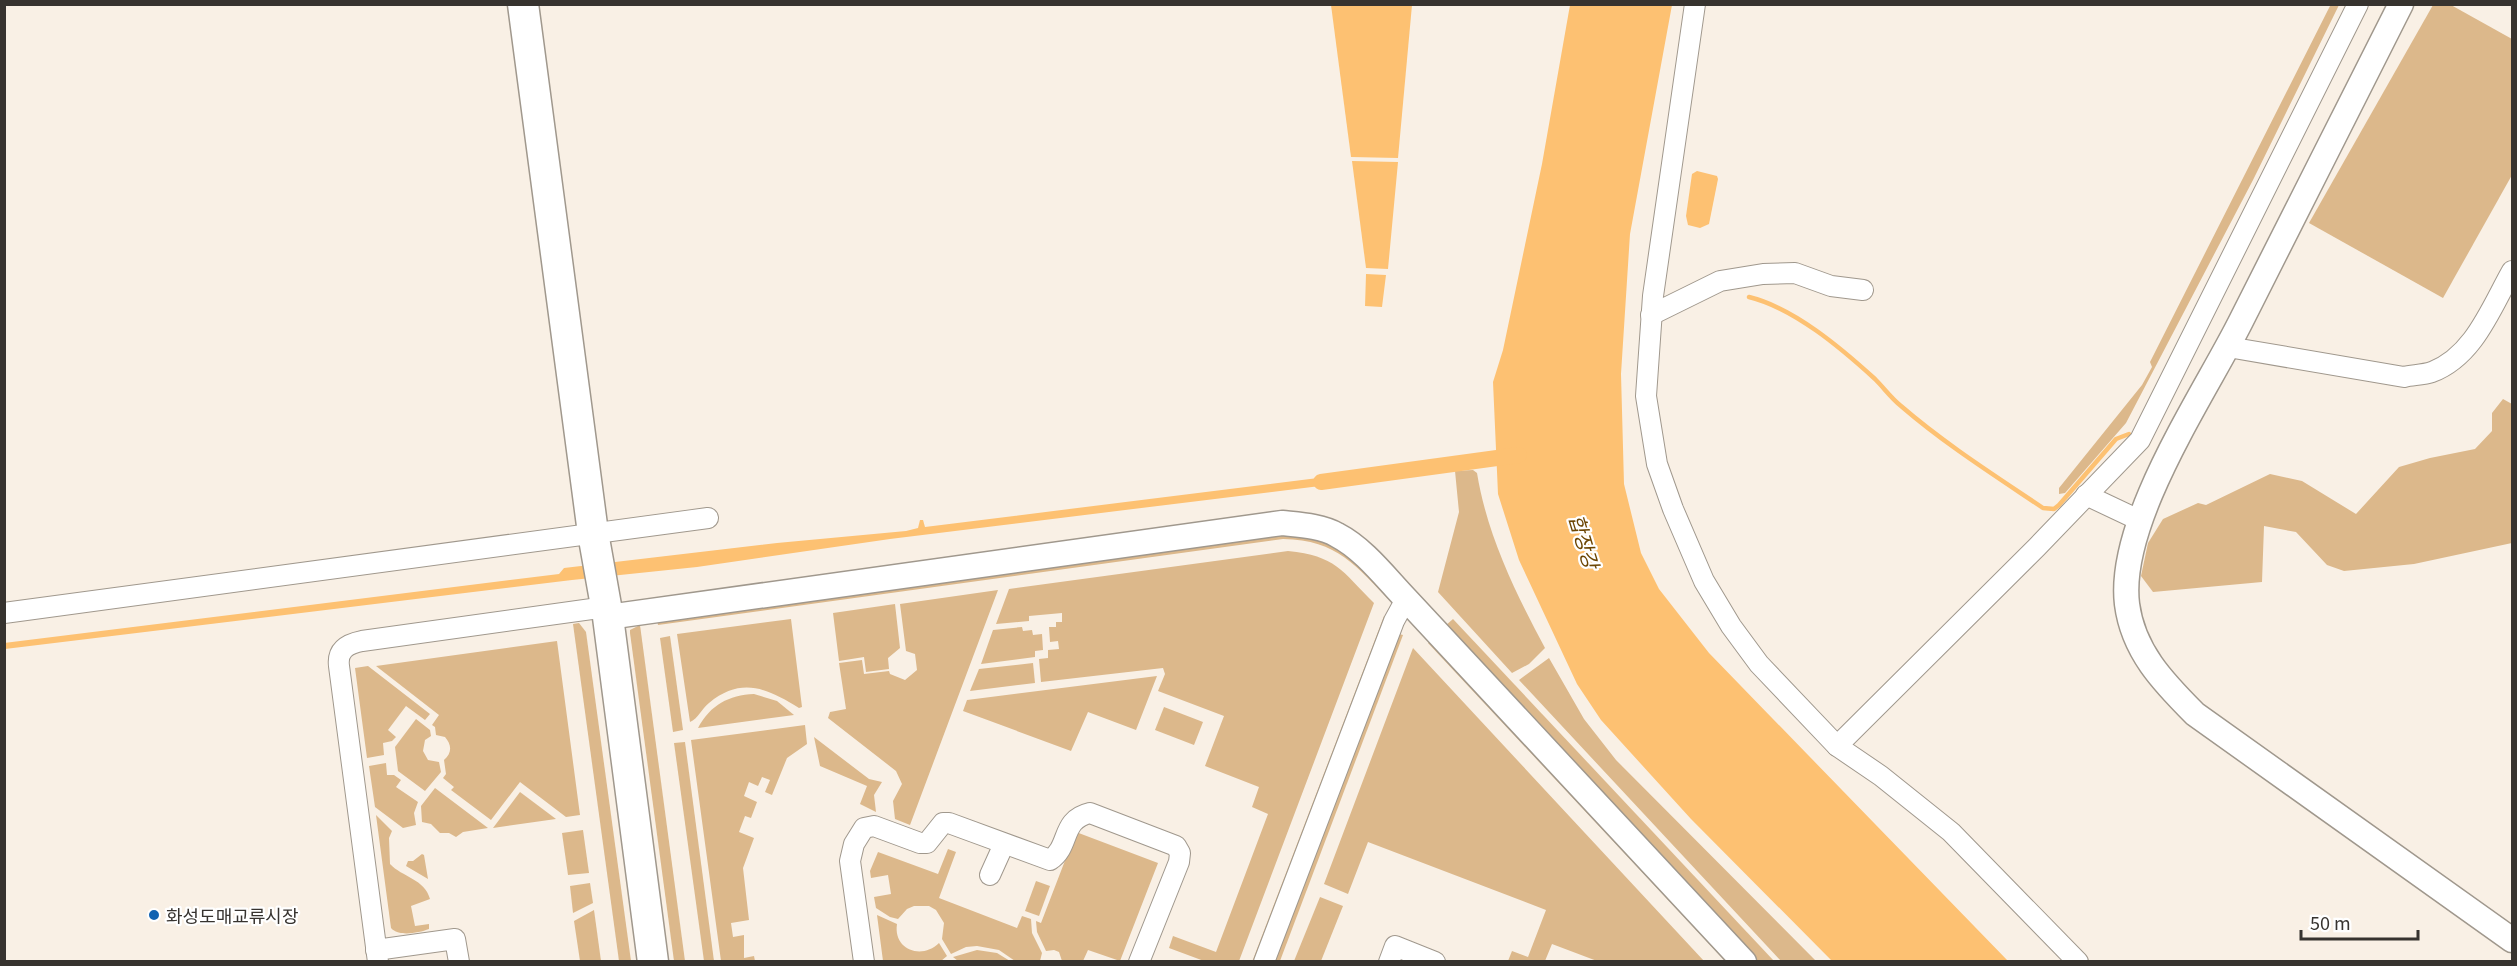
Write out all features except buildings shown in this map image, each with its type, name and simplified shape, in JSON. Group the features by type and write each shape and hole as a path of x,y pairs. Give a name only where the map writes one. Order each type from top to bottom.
{"main road":[{"path":"523,4 653,962"}],"street":[{"path":"1695,4 1651,315 1647,396 1649,425 1657,464 1692,557 1726,618 1759,664 1837,747 1881,776 1952,832 2078,962"},
{"path":"1837,747 2140,440 2358,4"},
{"path":"2401,4 2228,347 2164,465 2141,521 2128,571 2127,604 2138,645 2163,682 2195,714 2512,940"},
{"path":"2228,347 2404,376 2431,372 2455,359 2469,347 2512,271"},
{"path":"1651,315 1720,281 1763,273 1795,273 1831,286 1863,290"},
{"path":"2086,495 2141,521"},
{"path":"4,613 708,518"},
{"path":"459,962 455,939 377,956 339,666 340,652 345,647 362,641 604,592 1282,523 1309,526 1336,534 1358,549 1744,962"},
{"path":"1264,962 1394,621 1406,599"},
{"path":"864,962 850,861 854,844 864,828 874,826 920,843 927,843 943,823 949,823 1050,860 1057,855 1071,823 1078,816 1090,813 1176,846 1180,853 1179,862 1145,960"},
{"path":"990,874 1004,844"},
{"path":"1389,962 1395,946 1436,962"}],"shaded area":[{"path":"2331,4 2339,5 2253,180 2126,423 2065,493 2059,494 2059,488 2142,385 2152,367 2150,362"},
{"path":"2433,5 2451,5 2512,39 2512,175 2443,298 2309,223"},
{"path":"2503,399 2512,404 2512,543 2414,564 2344,571 2327,565 2296,532 2264,526 2262,582 2153,592 2141,576 2148,543 2163,519 2198,503 2206,505 2270,474 2302,481 2356,514 2399,467 2475,449 2492,431 2492,413"},
{"path":"1473,470 1477,473 1488,519 1504,564 1545,648 1529,664 1512,673 1438,592 1459,512 1455,471"},
{"path":"1283,535 1321,539 1353,557 1392,603 1356,567 1332,550 1318,544 1283,539 658,625 657,620"},
{"path":"1288,551 1304,553 1337,566 1374,603 1239,961 1204,961 1169,948 1173,936 1216,952 1268,814 1252,807 1259,787 1205,766 1224,716 1158,691 1165,674 1163,668 1041,682 1039,659 1048,658 1048,650 1059,649 1058,641 1050,642 1049,627 1056,627 1056,622 1062,622 1062,613 1029,616 1029,621 996,624 1009,589"},
{"path":"998,590 910,825 895,819 893,801 902,784 896,771 828,718 830,712 846,709 839,663 862,660 864,674 889,671 890,674 905,680 917,670 915,654 906,651 900,604"},
{"path":"895,604 900,648 888,658 889,669 866,672 864,657 839,661 833,613"},
{"path":"1384,616 1387,618 1256,961 1252,962"},
{"path":"791,619 802,707 799,708 766,691 744,688 721,695 690,722 677,634"},
{"path":"1453,619 1774,961 1756,961 1445,626"},
{"path":"579,623 586,632 631,961 619,961 573,624"},
{"path":"640,625 685,961 674,961 630,633 630,630"},
{"path":"1022,627 1023,631 1032,630 1033,635 1042,634 1043,650 1035,651 1035,657 981,664 993,630"},
{"path":"1399,634 1403,635 1280,961 1275,962"},
{"path":"670,636 683,730 673,732 660,638"},
{"path":"1432,640 1731,961 1725,961 1428,643"},
{"path":"557,641 580,815 566,817 520,782 491,820 451,790 454,787 443,778 446,774 444,760 449,755 450,746 445,737 436,735 435,727 432,725 439,715 376,666"},
{"path":"1413,648 1704,961 1597,961 1552,944 1545,961 1508,961 1512,951 1528,957 1546,910 1368,842 1348,894 1324,884"},
{"path":"1549,658 1584,719 1616,760 1816,961 1781,961 1519,680"},
{"path":"1033,663 1035,683 970,691 979,669"},
{"path":"368,666 430,714 425,720 406,706 388,730 396,737 392,741 383,743 384,755 367,758 355,668"},
{"path":"1157,676 1136,730 1088,712 1071,751 963,711 967,700"},
{"path":"754,694 777,701 794,715 698,728 714,707 736,696"},
{"path":"1164,707 1203,722 1194,745 1155,730"},
{"path":"416,719 430,730 431,736 425,740 423,751 428,760 439,762 441,772 425,791 398,771 395,747"},
{"path":"805,725 807,744 787,758 772,795 765,792 770,780 762,777 758,786 749,782 744,796 757,802 751,818 745,816 739,832 754,838 743,868 749,920 731,923 733,937 744,935 744,958 754,956 755,961 721,961 691,740"},
{"path":"814,737 869,779 882,782 874,795 876,812 860,804 867,786 820,766"},
{"path":"685,742 714,961 704,961 674,743"},
{"path":"386,763 387,775 394,775 401,780 396,787 418,802 414,813 416,825 403,828 375,807 369,766"},
{"path":"435,788 488,828 463,832 456,837 449,833 440,833 431,824 422,822 421,806"},
{"path":"520,792 556,819 493,828"},
{"path":"376,815 392,831 389,838 390,864 427,892 430,899 411,906 415,926 429,924 429,929 414,933 399,933 391,928"},
{"path":"583,830 589,873 568,875 562,833"},
{"path":"1076,832 1158,863 1120,961 1088,950 1083,961 1062,961 1059,952 1046,951 1037,932 1036,921 1041,923"},
{"path":"948,849 956,852 939,898 1017,928 1022,916 1031,919 1032,933 1042,953 1040,961 1015,961 999,950 977,946 966,947 951,954 942,939 944,923 936,910 929,906 914,906 907,909 898,919 876,908 874,897 891,894 888,875 871,878 870,871 878,852 938,874"},
{"path":"422,854 428,879 406,866 408,861 413,861"},
{"path":"1036,881 1050,886 1039,916 1025,911"},
{"path":"590,883 593,903 573,913 570,886"},
{"path":"1320,897 1343,906 1321,961 1294,961"},
{"path":"594,910 601,961 580,961 574,921"},
{"path":"877,915 897,924 899,940 910,950 925,951 939,943 947,956 941,961 883,961"},
{"path":"977,950 997,953 1010,961 958,961 953,957"}],"water":[{"path":"1331,5 1412,5 1398,158 1351,157"},
{"name":"합장강","path":"1570,5 1672,5 1630,234 1621,374 1624,484 1641,553 1659,589 1709,653 2008,961 1832,961 1691,819 1601,720 1577,684 1519,560 1498,494 1493,382 1503,350 1542,164"},
{"path":"1352,161 1398,162 1388,269 1366,268"},
{"path":"1697,171 1717,176 1718,179 1709,224 1700,228 1688,225 1686,216 1692,174"},
{"path":"1366,274 1386,275 1382,307 1365,306"},
{"path":"1342,475 1344,483 890,539 697,567 5,649 4,643 559,574 564,568 777,543 906,531 918,528 920,520 923,520 925,527"}],"waterway":[{"path":"1749,297 1783,310 1816,330 1862,367 1897,403 1918,420 1970,459 2043,508 2054,509 2059,505 2116,439 2129,434"},
{"path":"1321,482 1519,455"}],"place":[{"name":"화성도매교류시장","path":"154,915"}]}
